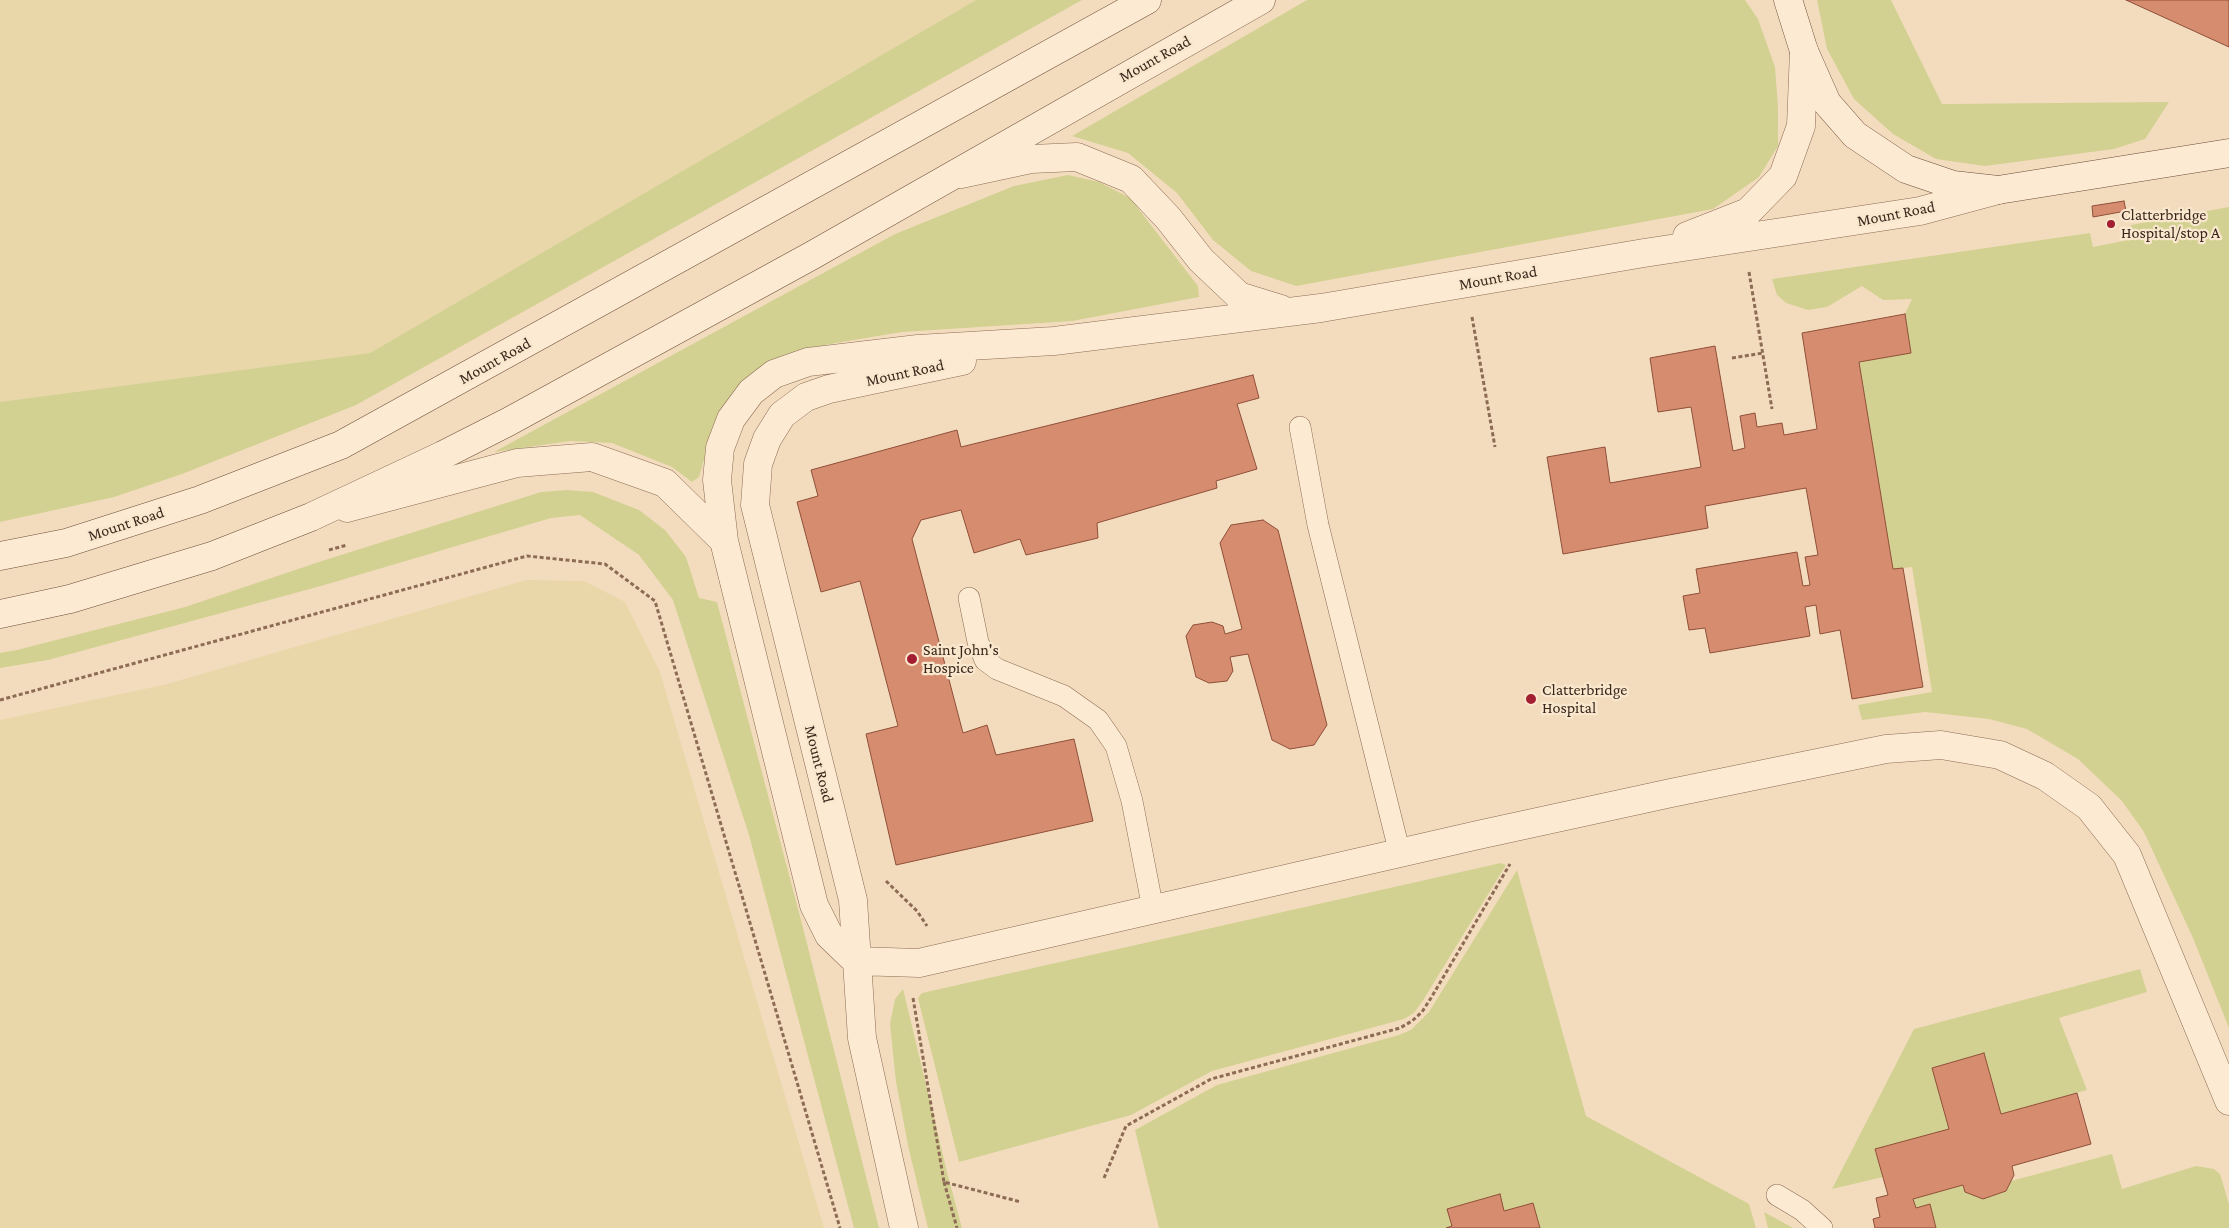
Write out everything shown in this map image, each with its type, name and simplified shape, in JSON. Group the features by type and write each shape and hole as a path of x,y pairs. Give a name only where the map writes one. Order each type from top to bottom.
{"street":[{"name":"Mount Road","path":"0,556 66,543 200,500 341,446 1147,0"},
{"name":"Mount Road","path":"0,614 70,598 212,556 311,517 508,422 811,256 1261,0"},
{"path":"1788,0 1804,51 1826,103 1855,135 1906,169 1953,185 1998,190 2229,153"},
{"name":"Mount Road","path":"1644,253 1748,212 1783,176 1801,126 1804,51"},
{"path":"950,176 1032,159 1077,157 1131,179 1168,218 1201,260 1239,296 1292,312"},
{"name":"Mount Road","path":"856,961 829,935 814,904 724,541 717,480 720,448 731,419 751,392 774,374 808,362 918,350 1054,341 1292,312 1644,253 1920,211 1998,190"},
{"name":"Mount Road","path":"856,961 853,900 755,505 758,464 767,439 782,415 806,397 829,389 1054,341"},
{"name":"Mount Road","path":"311,517 517,462 592,457 665,483 724,541"},
{"path":"904,1228 862,1038 856,961 919,963 1534,823 1886,749 1941,745 2000,755 2045,776 2089,807 2128,855 2229,1101"}],"lane":[{"path":"1300,427 1318,525 1400,854"},
{"path":"968,598 978,642 985,660 996,669 1064,696 1098,720 1116,746 1132,801 1153,909"},
{"path":"1778,1195 1802,1210 1822,1228"}],"path":[{"path":"1745,239 1772,409"},
{"path":"1465,283 1495,447"},
{"path":"1732,358 1762,353"},
{"path":"328,550 355,542"},
{"path":"0,700 526,556 604,564 655,601 840,1228"},
{"path":"1104,1178 1126,1126 1211,1079 1400,1028 1412,1021 1422,1012 1431,998 1534,823"},
{"path":"944,1182 957,1228"}],"shaded area":[{"path":"0,0 976,0 370,353 0,402"},
{"path":"976,0 1082,0 356,405 182,474 114,497 0,522 0,402 370,353"},
{"path":"1307,0 1745,0 1758,19 1775,67 1778,146 1759,177 1713,209 1296,286 1251,271 1213,240 1177,193 1128,153 1072,136"},
{"path":"1817,0 1891,0 1942,104 2169,102 2145,139 2114,149 1985,166 1936,159 1893,134 1854,99 1827,49"},
{"path":"1068,175 1099,182 1130,198 1198,286 1199,297 1072,321 902,332 830,344 784,355 744,382 708,446 699,477 692,482 672,467 612,443 570,441 494,452 895,234 1014,186"},
{"path":"2229,207 2229,1028 2193,938 2144,832 2122,801 2078,759 2027,729 1989,719 1925,712 1862,720 1858,705 1932,692 1912,567 1893,569 1859,362 1911,353 1905,314 1912,299 1883,300 1862,286 1827,307 1808,310 1786,303 1777,295 1772,279 2090,233 2093,247 2133,239 2131,225"},
{"path":"567,490 593,492 639,510 665,530 686,557 699,598 717,602 802,924 879,1228 854,1228 749,835 673,600 639,555 580,515 551,518 321,586 48,660 0,668 0,653 185,607 322,561 541,492"},
{"path":"526,580 584,581 625,602 660,672 824,1228 0,1228 0,720 167,684"},
{"path":"1501,863 1506,865 1422,1002 1414,1013 1404,1019 1212,1071 1131,1115 959,1162 918,998 922,993"},
{"path":"1517,870 1586,1116 1749,1204 1756,1228 1540,1228 1533,1203 1504,1211 1500,1195 1448,1209 1452,1226 1446,1228 1159,1228 1135,1130 1217,1085 1399,1035 1411,1030 1429,1012"},
{"path":"2140,969 2147,992 2059,1018 2087,1090 2001,1114 1984,1053 1933,1068 1949,1129 1875,1150 1883,1177 1832,1189 1914,1029"},
{"path":"903,989 962,1228 928,1228 909,1150 896,1082 890,1024 895,999"},
{"path":"2112,1154 2122,1189 2196,1166 2214,1169 2220,1174 2229,1204 2229,1228 1936,1228 1930,1205 1916,1208 1913,1199 1963,1185 1966,1192 1983,1199 2006,1191 2011,1181"},
{"path":"1764,1212 1793,1228 1768,1228"}],"building":[{"path":"2126,0 2229,0 2229,47"},
{"path":"2124,201 2126,211 2093,217 2092,206"},
{"path":"1905,314 1911,353 1859,362 1893,569 1903,568 1923,687 1852,699 1840,630 1820,634 1816,605 1805,607 1810,636 1710,653 1705,628 1689,630 1683,596 1700,593 1696,569 1797,552 1803,586 1810,585 1805,557 1818,555 1806,488 1705,506 1708,528 1563,554 1547,457 1605,447 1610,483 1701,467 1691,407 1658,412 1650,358 1715,346 1733,451 1745,448 1740,416 1755,413 1757,427 1782,423 1784,435 1817,429 1802,333"},
{"name":"Saint John's Hospice","path":"1253,375 1259,398 1237,404 1257,469 1216,481 1217,488 1097,523 1098,538 1026,555 1020,539 974,553 961,510 921,520 912,539 963,733 987,725 996,755 1074,739 1093,821 896,865 866,734 898,726 860,581 821,592 797,502 818,496 811,470 957,430 961,447"},
{"path":"1263,520 1278,530 1327,725 1314,745 1290,749 1272,740 1248,654 1230,657 1233,671 1227,681 1209,683 1196,677 1186,636 1193,625 1212,622 1223,626 1225,634 1242,629 1220,543 1231,525"},
{"path":"1984,1053 2001,1114 2077,1093 2091,1144 2012,1166 2014,1175 2006,1191 1983,1199 1965,1192 1963,1185 1913,1199 1916,1208 1930,1204 1936,1228 1875,1228 1873,1219 1880,1217 1876,1198 1888,1195 1875,1149 1949,1129 1932,1068"},
{"path":"1500,1194 1504,1211 1533,1203 1540,1228 1446,1228 1452,1226 1447,1209"}],"place":[{"name":"Clatterbridge Hospital/stop A","path":"2111,224"},
{"name":"Saint John's Hospice","path":"912,659"},
{"name":"Clatterbridge Hospital","path":"1531,699"}]}
